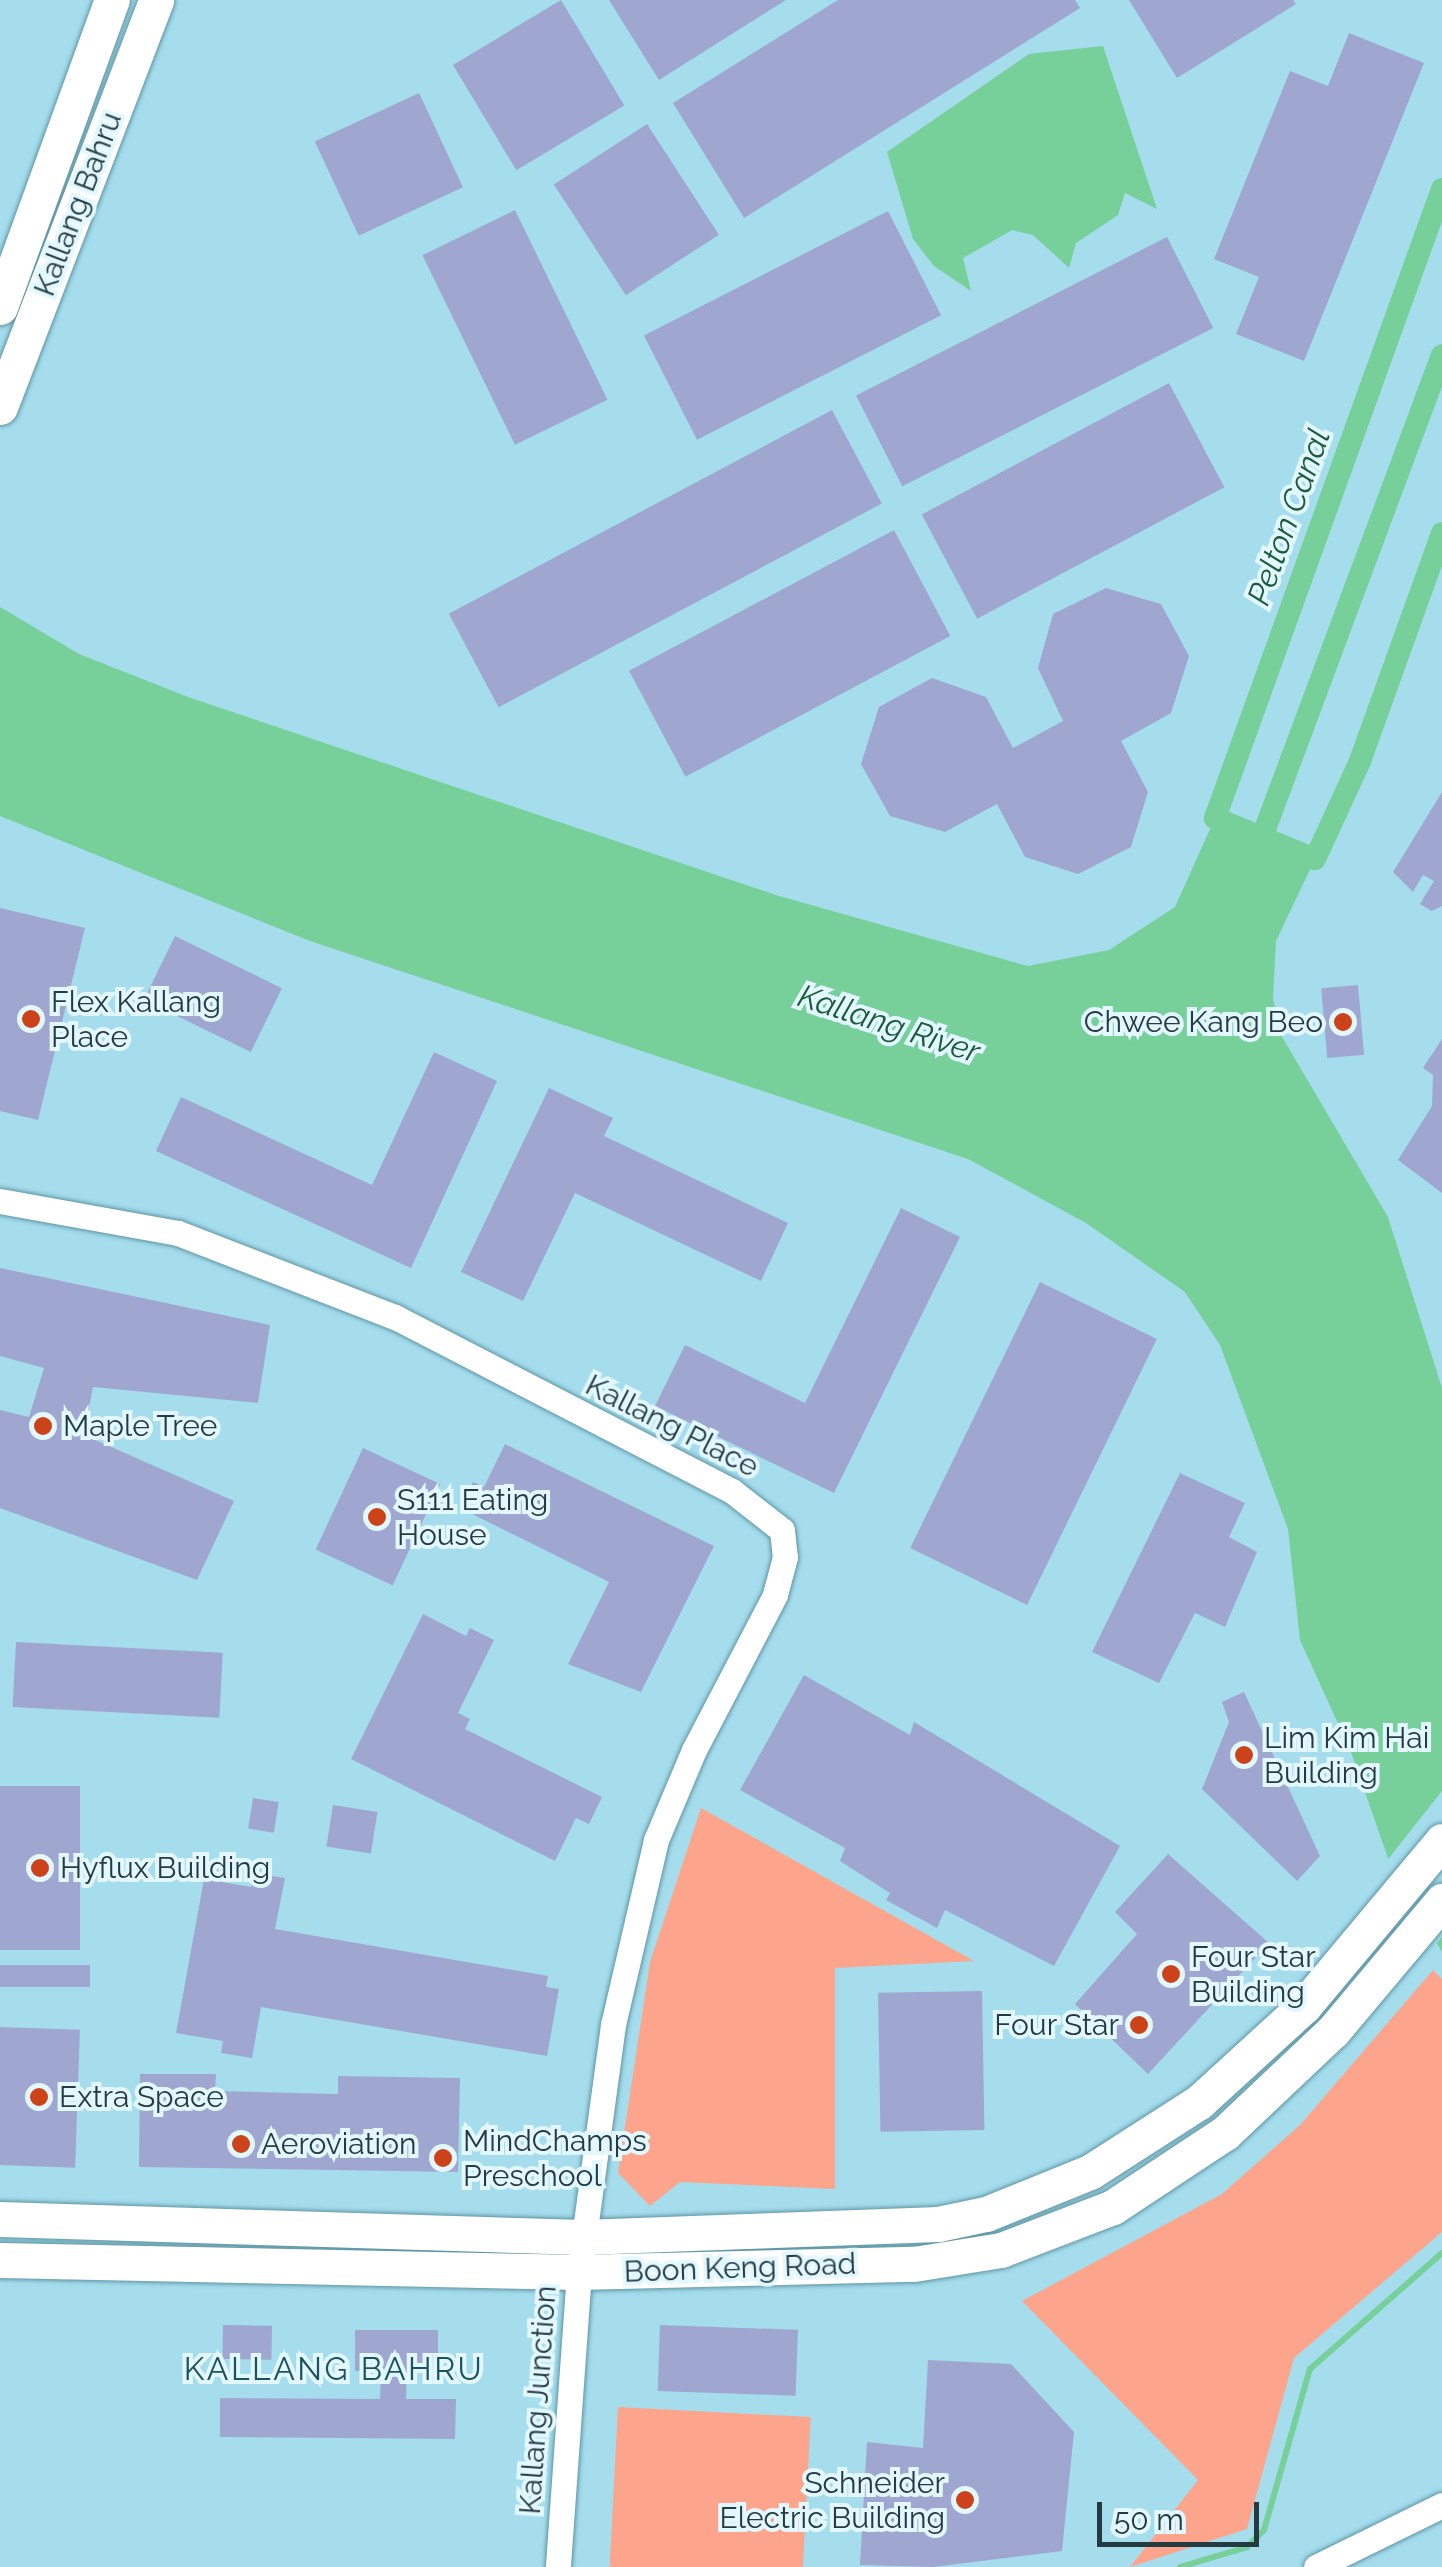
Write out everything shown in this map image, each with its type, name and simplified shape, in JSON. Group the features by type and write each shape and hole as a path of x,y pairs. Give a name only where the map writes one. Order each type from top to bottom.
{"main road":[{"name":"Kallang Bahru","path":"0,307 112,0"},
{"name":"Kallang Bahru","path":"0,408 156,0"},
{"name":"Boon Keng Road","path":"0,2219 583,2237 938,2224 1045,2195 1199,2102 1258,2052 1355,1948 1442,1841"},
{"name":"Boon Keng Road","path":"0,2260 579,2272 914,2264 1056,2234 1169,2175 1281,2084 1382,1976 1442,1901"}],"street":[{"name":"Kallang Place","path":"0,1202 178,1233 394,1318 732,1492 782,1530 785,1557 775,1596 694,1750 656,1840 600,2088 583,2237"},
{"name":"Kallang Junction","path":"558,2567 583,2237"},
{"path":"1316,2567 1442,2505"}],"shaded area":[{"path":"701,1808 974,1961 835,1968 835,2189 680,2182 650,2206 618,2173 650,1962"},
{"path":"1433,1970 1442,1979 1442,2232 1294,2358 1247,2529 1130,2567 1198,2480 1022,2301 1222,2194 1300,2125"},
{"path":"618,2407 811,2417 803,2567 610,2567"}],"water":[{"path":"1103,46 1157,209 1125,193 1118,215 1076,243 1069,268 1033,235 1012,230 963,258 971,291 934,266 913,239 887,152 1029,54"},
{"name":"Kallang River","path":"0,607 79,654 188,697 779,896 1028,966 1109,950 1175,907 1215,818 1315,859 1276,941 1273,998 1281,1035 1388,1217 1442,1388 1442,1952 1389,1861 1351,1752 1300,1640 1288,1529 1220,1345 1185,1292 1086,1223 968,1159 310,941 0,816"}],"pier":[{"path":"1442,1791 1442,1937 1434,1947 1385,1863"}],"building":[{"path":"561,0 624,105 516,170 453,65"},
{"path":"609,0 786,0 659,80"},
{"path":"838,0 1075,0 1080,8 744,218 673,103"},
{"path":"1129,0 1293,0 1296,4 1177,78"},
{"path":"1349,33 1424,63 1304,361 1236,334 1259,277 1214,259 1290,71 1328,86"},
{"path":"419,93 463,187 359,236 315,142"},
{"path":"647,124 719,235 626,295 554,184"},
{"path":"515,210 607,400 515,445 422,255"},
{"path":"888,211 941,315 697,440 644,335"},
{"path":"1167,237 1213,328 902,486 856,395"},
{"path":"1169,383 1224,487 977,619 922,514"},
{"path":"832,410 882,504 499,707 449,614"},
{"path":"894,530 950,636 685,777 629,671"},
{"path":"1106,588 1161,604 1189,656 1171,713 1121,741 1148,792 1131,847 1078,874 1025,857 997,804 945,832 890,816 861,764 879,707 932,678 986,697 1013,748 1063,721 1038,668 1053,614"},
{"path":"1442,792 1442,906 1432,911 1420,904 1434,881 1423,875 1413,892 1393,872"},
{"name":"Flex Kallang Place","path":"0,908 85,928 38,1120 0,1111"},
{"path":"175,936 282,988 251,1052 144,1000"},
{"name":"Chwee Kang Beo","path":"1358,985 1364,1055 1327,1058 1321,988"},
{"path":"1442,1039 1442,1193 1398,1160 1432,1106 1433,1075 1423,1068"},
{"path":"434,1052 497,1081 411,1268 156,1151 181,1097 372,1185"},
{"path":"549,1088 613,1118 604,1136 788,1223 761,1281 575,1193 523,1301 461,1272"},
{"path":"901,1208 960,1237 834,1493 655,1406 685,1345 805,1403"},
{"name":"Maple Tree","path":"0,1268 270,1325 258,1403 93,1387 84,1435 234,1501 197,1580 0,1508 0,1410 29,1417 44,1368 0,1356"},
{"path":"1040,1282 1157,1339 1027,1605 910,1548"},
{"path":"505,1444 714,1546 641,1692 568,1664 609,1582 460,1508 473,1482 484,1487"},
{"name":"S111 Eating House","path":"363,1448 440,1484 393,1585 316,1550"},
{"path":"1180,1473 1245,1503 1229,1537 1257,1552 1225,1627 1195,1613 1159,1683 1092,1652"},
{"path":"423,1614 466,1636 470,1628 494,1640 458,1713 470,1719 465,1729 602,1797 589,1824 576,1818 555,1861 351,1759"},
{"path":"16,1642 223,1653 219,1718 13,1707"},
{"path":"804,1675 910,1735 914,1722 1120,1846 1054,1966 945,1910 937,1928 886,1900 890,1893 840,1861 845,1848 740,1790"},
{"name":"Lim Kim Hai Building","path":"1244,1692 1320,1856 1297,1881 1202,1789 1229,1722 1222,1702"},
{"name":"Hyflux Building","path":"0,1786 80,1786 80,1950 0,1950"},
{"path":"253,1798 279,1802 274,1833 248,1829"},
{"path":"333,1805 377,1812 371,1854 326,1846"},
{"name":"Four Star Building","path":"1168,1854 1269,1943 1148,2074 1075,2004 1137,1934 1115,1912"},
{"path":"253,1873 285,1878 275,1929 548,1976 546,1987 559,1989 547,2056 261,2007 252,2058 221,2053 223,2041 176,2033 204,1879 251,1887"},
{"path":"0,1965 90,1965 90,1987 0,1987"},
{"path":"982,1991 984,2130 880,2132 878,1993"},
{"name":"Extra Space","path":"0,2027 80,2030 75,2168 0,2165"},
{"path":"140,2074 216,2074 215,2091 338,2094 338,2076 460,2078 458,2172 139,2167"},
{"path":"223,2325 272,2326 271,2360 222,2359"},
{"path":"660,2325 798,2330 796,2396 658,2391"},
{"path":"355,2330 438,2330 438,2368 407,2368 406,2399 456,2399 455,2439 220,2437 220,2398 380,2399 381,2371 355,2371"},
{"name":"Schneider Electric Building","path":"928,2360 1011,2364 1074,2432 1062,2551 933,2567 860,2565 867,2442 923,2448"}],"waterway":[{"name":"Pelton Canal","path":"1442,189 1215,818 1315,859 1360,761 1442,533"},
{"name":"Pelton Canal","path":"1258,848 1442,355"},
{"path":"1180,2567 1247,2547 1264,2530 1310,2369 1442,2253"}],"place":[{"name":"Flex Kallang Place","path":"31,1019"},
{"name":"Chwee Kang Beo","path":"1343,1022"},
{"name":"Maple Tree","path":"43,1426"},
{"name":"S111 Eating House","path":"377,1517"},
{"name":"Lim Kim Hai Building","path":"1244,1755"},
{"name":"Hyflux Building","path":"40,1868"},
{"name":"Four Star Building","path":"1171,1974"},
{"name":"Four Star","path":"1139,2025"},
{"name":"Extra Space","path":"39,2097"},
{"name":"Aeroviation","path":"241,2144"},
{"name":"MindChamps Preschool","path":"443,2158"},
{"name":"Schneider Electric Building","path":"965,2500"}],"district":[{"name":"KALLANG BAHRU","path":"334,2369"}]}
